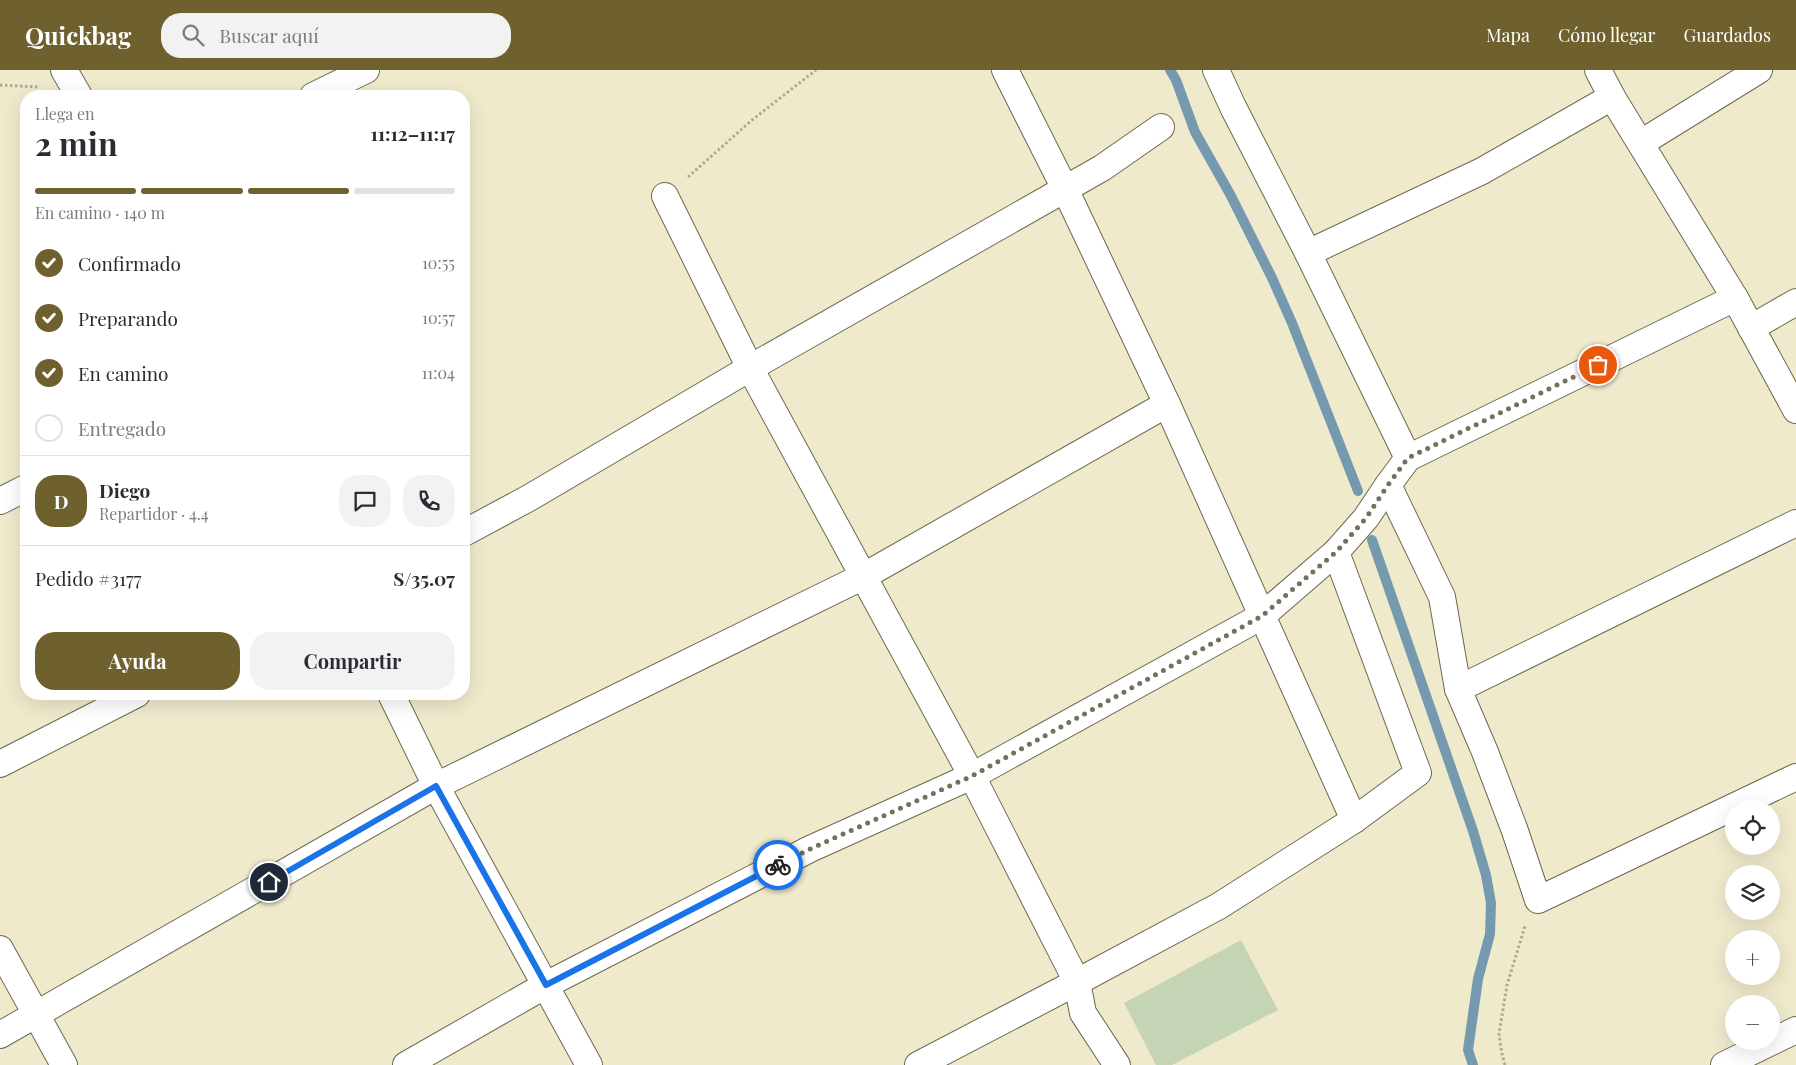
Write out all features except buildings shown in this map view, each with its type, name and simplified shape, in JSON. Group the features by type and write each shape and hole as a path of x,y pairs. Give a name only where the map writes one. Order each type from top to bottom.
{"street":[{"path":"64,70 76,90"},
{"path":"326,90 366,70"},
{"path":"1005,70 1066,189 1167,404 1354,820"},
{"path":"1216,70 1408,458"},
{"path":"1598,70 1612,97 1735,298 1796,410"},
{"path":"1641,143 1759,70"},
{"path":"1308,253 1482,171 1612,97"},
{"path":"470,529 529,498 750,368 1066,189 1102,168 1161,127"},
{"path":"665,196 750,368 972,776 1077,982 1083,1013 1118,1065"},
{"path":"406,1065 546,985 810,849 972,776 1262,616 1336,552 1366,518 1408,458 1735,298"},
{"path":"1751,328 1796,302"},
{"path":"0,1035 436,786 864,576 1167,404"},
{"path":"1388,485 1442,597 1458,689 1512,822 1538,900 1796,777"},
{"path":"0,501 20,491"},
{"path":"1458,689 1796,522"},
{"path":"918,1065 1219,906 1354,820 1418,773 1336,552"},
{"path":"0,764 125,700"},
{"path":"393,700 436,786 589,1065"},
{"path":"0,949 64,1065"},
{"path":"1724,1065 1796,1030"}],"path":[{"path":"665,196 752,120 816,70"},
{"path":"1505,1065 1500,1034 1507,985 1523,931 1538,900"}],"green space":[{"path":"1241,940 1278,1010 1172,1065 1156,1065 1124,1003"}],"waterway":[{"path":"1170,70 1176,80 1195,132 1230,194 1272,278 1292,323 1358,491"},
{"path":"1372,540 1473,831 1486,875 1491,903 1490,934 1478,979 1468,1050 1473,1065"}],"way so far":[{"path":"778,865 972,776 1262,616 1336,552 1366,518 1408,458 1598,365"}],"route":[{"path":"269,882 436,786 546,985 778,865"}]}
